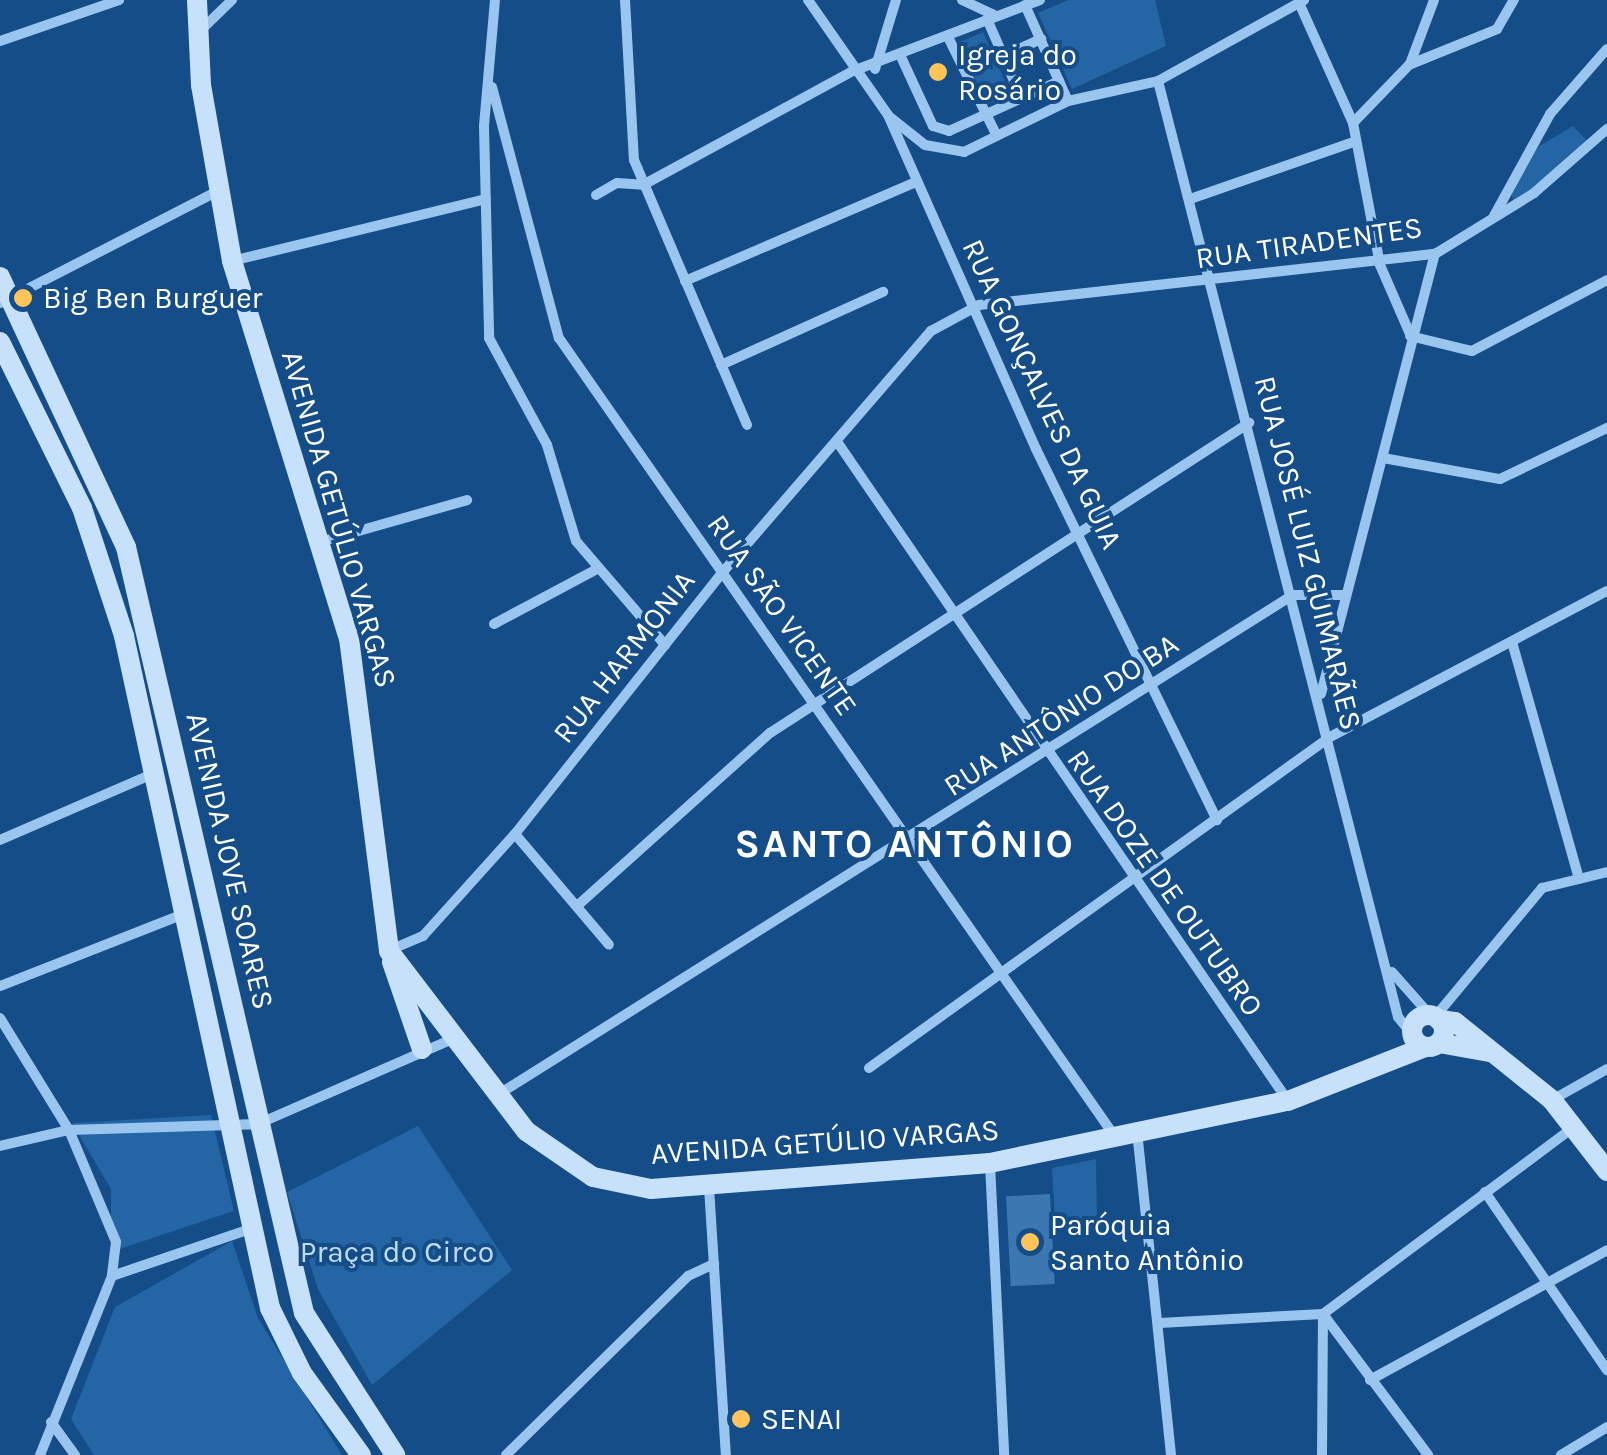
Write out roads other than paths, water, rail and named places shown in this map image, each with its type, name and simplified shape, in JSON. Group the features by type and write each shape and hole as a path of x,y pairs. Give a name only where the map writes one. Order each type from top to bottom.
{"street":[{"path":"0,41 119,0"},
{"name":"AVENIDA GETÚLIO VARGAS","path":"197,0 218,191 232,261 319,543 366,728 388,951 526,1131 594,1178 709,1186 990,1163 1113,1134 1288,1101 1425,1041"},
{"path":"198,32 232,0"},
{"path":"496,0 486,199 489,338 547,446 556,494 595,570 664,646"},
{"path":"625,0 643,185 747,425"},
{"name":"RUA GONÇALVES DA GUIA","path":"808,0 853,70 888,115 914,184 978,305 1076,534 1154,684 1217,820"},
{"path":"875,69 896,0"},
{"path":"962,0 991,17 1022,99"},
{"path":"596,194 618,182 643,185 853,70 875,69 902,59 991,17 1040,0"},
{"path":"1354,123 1410,64 1434,0"},
{"path":"1410,64 1497,29 1514,0"},
{"path":"888,115 947,152 996,136 1068,101 1158,81 1302,3 1354,123 1354,142 1380,265 1410,336"},
{"path":"1025,5 1068,101"},
{"path":"948,37 996,136"},
{"path":"1003,56 1041,39"},
{"path":"1494,216 1550,114 1607,49"},
{"path":"902,59 934,126 949,131 1059,81"},
{"name":"RUA JOSÉ LUIZ GUIMARÃES","path":"1158,81 1192,198 1391,971 1398,1017 1425,1041"},
{"name":"RUA SÃO VICENTE","path":"492,88 559,338 1113,1134"},
{"name":"RUA TIRADENTES","path":"978,305 1214,284 1380,265 1435,254 1494,216 1607,130"},
{"path":"1192,198 1354,142"},
{"path":"684,282 914,184"},
{"path":"5,300 218,191"},
{"path":"232,261 486,199"},
{"path":"1319,700 1344,595 1384,458 1410,336 1435,254"},
{"name":"AVENIDA JOVE SOARES","path":"0,277 5,300 126,547 304,1313 396,1455"},
{"path":"1410,336 1472,352 1607,280"},
{"path":"721,365 884,292"},
{"name":"RUA HARMONIA","path":"388,951 423,936 515,834 722,573 931,331 978,305"},
{"name":"AVENIDA JOVE SOARES","path":"0,342 102,558 158,772 230,1127 278,1324 361,1455"},
{"path":"577,906 814,704 1249,423"},
{"path":"1384,458 1500,479 1607,428"},
{"name":"RUA DOZE DE OUTUBRO","path":"838,443 1046,756 1288,1101"},
{"path":"319,543 467,500"},
{"path":"494,624 595,570"},
{"path":"869,1068 1002,977 1330,737 1607,591"},
{"path":"1293,595 1344,595"},
{"name":"RUA ANTÔNIO DO BA","path":"497,1095 911,842 1293,595"},
{"path":"1512,642 1579,878"},
{"path":"0,840 158,772"},
{"path":"515,834 609,945"},
{"path":"1425,1041 1435,1017 1542,888 1607,872"},
{"path":"0,986 187,913"},
{"path":"388,951 422,1050"},
{"path":"1391,971 1435,1017 1552,1100 1570,1129 1607,1171"},
{"path":"1425,1041 1435,1017"},
{"path":"0,1018 69,1130 107,1208 112,1276 40,1455"},
{"path":"0,1146 69,1130 258,1124 456,1037"},
{"path":"1425,1041 1489,1052"},
{"path":"1552,1100 1607,1069"},
{"path":"1160,1323 1323,1314 1570,1129"},
{"path":"1137,1130 1171,1455"},
{"path":"990,1163 1004,1455"},
{"path":"709,1186 726,1455"},
{"path":"1485,1192 1545,1285 1607,1370"},
{"path":"112,1276 252,1228"},
{"path":"1370,1380 1607,1250"},
{"path":"506,1455 688,1276 714,1264"},
{"path":"1323,1314 1428,1455"},
{"path":"1322,1455 1323,1314"},
{"path":"52,1422 74,1455"},
{"path":"1562,1455 1607,1427"}],"place":[{"name":"Igreja do Rosário","path":"938,72"},
{"name":"Big Ben Burguer","path":"23,298"},
{"name":"Paróquia Santo Antônio","path":"1030,1242"},
{"name":"SENAI","path":"741,1419"}],"district":[{"name":"SANTO ANTÔNIO","path":"905,844"}],"park label":[{"name":"Praça do Circo","path":"397,1252"}]}
